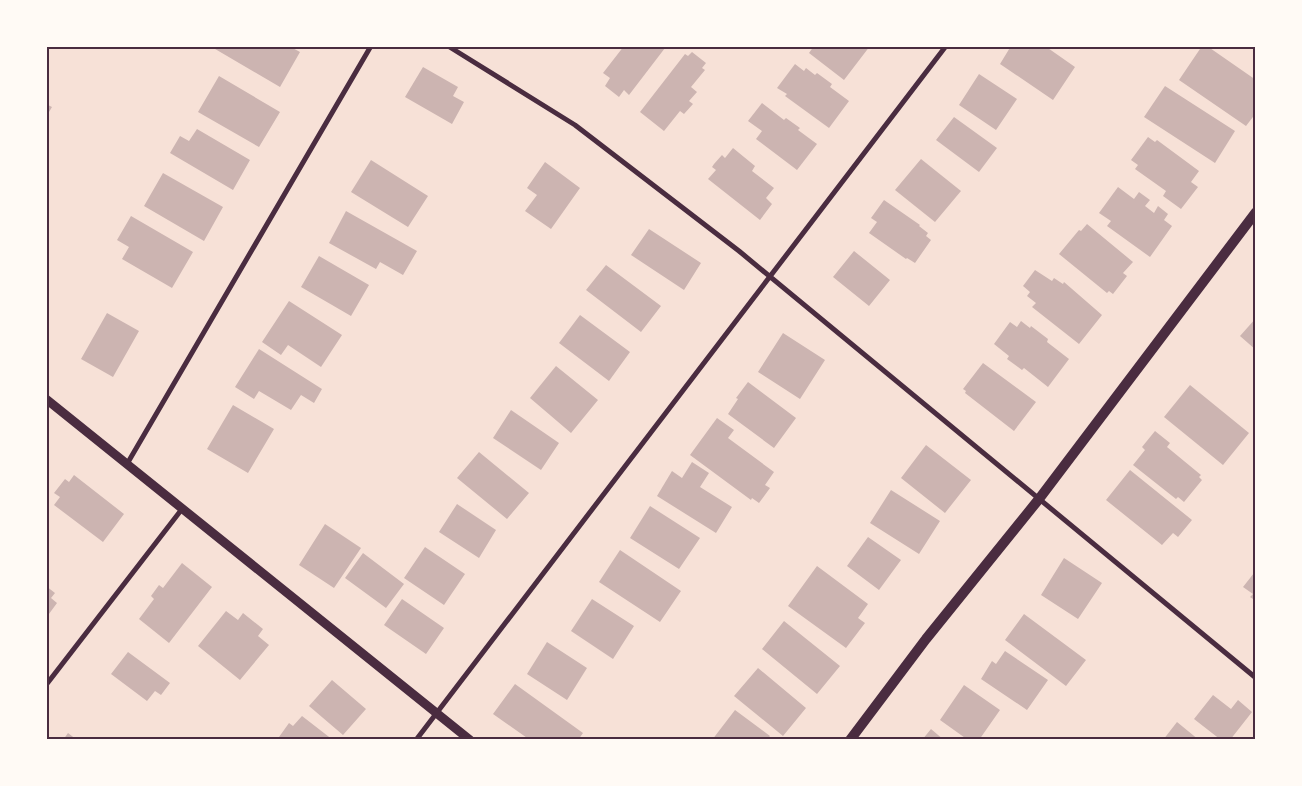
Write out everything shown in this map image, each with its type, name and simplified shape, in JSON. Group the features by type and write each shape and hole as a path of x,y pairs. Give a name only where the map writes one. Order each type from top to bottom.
{"main road":[{"path":"850,740 926,638 1039,499 1256,212"}],"street":[{"path":"127,464 371,46"},
{"path":"448,46 575,125 770,277 1256,678"},
{"path":"416,740 946,46"},
{"path":"46,399 470,740"},
{"path":"46,685 182,509"}],"building":[{"path":"210,46 289,46 300,52 280,87"},
{"path":"624,46 664,46 665,48 629,95 624,90 619,97 605,86 610,78 603,73"},
{"path":"814,46 870,46 844,80 809,53"},
{"path":"1011,46 1045,46 1075,67 1053,100 1000,64"},
{"path":"1202,46 1207,46 1256,80 1256,113 1246,126 1179,80"},
{"path":"692,52 706,63 702,68 705,70 691,87 697,92 689,101 693,104 684,114 680,111 664,131 640,112 685,54 688,56"},
{"path":"795,64 804,71 806,68 815,75 817,73 832,84 830,87 849,101 829,128 777,88"},
{"path":"423,67 458,87 453,96 464,102 452,124 405,97"},
{"path":"979,74 1017,99 996,130 959,105"},
{"path":"219,76 280,112 259,147 198,112"},
{"path":"1165,86 1235,131 1215,163 1144,117"},
{"path":"762,103 784,120 786,118 800,128 798,130 817,144 797,170 756,139 762,131 748,121"},
{"path":"46,104 52,107 46,117"},
{"path":"954,117 997,148 979,172 936,140"},
{"path":"197,129 250,160 233,190 170,153 180,136 189,141"},
{"path":"1148,137 1155,142 1157,140 1199,171 1191,182 1198,187 1181,209 1163,196 1166,191 1135,169 1138,165 1131,160"},
{"path":"733,148 755,166 752,171 774,188 766,198 772,204 760,220 708,179 716,170 712,167 714,164 722,155 725,158"},
{"path":"921,159 961,191 935,222 895,190"},
{"path":"371,160 428,196 408,227 351,192"},
{"path":"545,162 580,188 551,229 525,211 537,195 527,188"},
{"path":"163,173 223,207 204,241 144,206"},
{"path":"1118,187 1134,199 1139,192 1150,200 1145,206 1154,213 1158,206 1168,214 1164,220 1172,226 1150,257 1107,226 1111,221 1099,213"},
{"path":"884,200 920,225 928,233 926,236 931,240 915,263 906,259 869,233 877,222 871,218"},
{"path":"346,211 417,251 403,275 380,262 376,269 329,243"},
{"path":"131,216 193,252 172,288 122,259 129,247 117,240"},
{"path":"1087,224 1133,262 1123,273 1127,276 1113,294 1109,291 1107,293 1059,254 1079,230 1081,231"},
{"path":"649,229 701,263 684,290 631,255"},
{"path":"854,251 890,280 869,306 833,277"},
{"path":"319,256 369,285 351,316 301,287"},
{"path":"606,265 661,306 641,332 586,290"},
{"path":"1035,270 1052,281 1054,278 1063,284 1064,282 1102,315 1079,344 1032,307 1036,303 1027,296 1030,292 1023,286"},
{"path":"289,301 342,335 321,367 288,345 281,355 262,342"},
{"path":"107,313 139,331 113,377 81,359"},
{"path":"580,315 630,352 609,381 559,343"},
{"path":"1256,318 1256,350 1240,336"},
{"path":"1021,321 1048,339 1047,342 1069,359 1048,387 1024,368 1022,370 1007,359 1009,356 994,344 1010,322 1017,327"},
{"path":"783,333 825,360 800,399 758,372"},
{"path":"259,349 322,389 314,403 301,395 291,410 259,391 254,399 235,387"},
{"path":"983,363 1036,402 1014,431 965,393 966,391 963,389"},
{"path":"556,366 598,400 571,433 530,398"},
{"path":"748,382 796,418 774,448 728,414 738,399 736,398"},
{"path":"1190,385 1249,433 1223,465 1164,417"},
{"path":"233,405 274,429 248,473 207,449"},
{"path":"511,410 559,443 541,470 493,438"},
{"path":"717,418 734,430 728,438 774,472 765,485 770,488 759,503 752,498 751,500 690,455"},
{"path":"1155,431 1170,443 1167,447 1201,475 1199,477 1202,480 1184,502 1178,497 1176,499 1133,465 1145,450 1142,447"},
{"path":"926,445 971,480 945,513 901,478"},
{"path":"479,452 529,493 507,519 457,478"},
{"path":"692,462 709,473 700,487 732,507 716,533 657,496 672,471 682,478"},
{"path":"1130,470 1192,520 1178,537 1173,533 1162,545 1106,500"},
{"path":"74,475 124,514 103,542 54,505 60,497 54,493 65,479 69,482"},
{"path":"891,490 940,521 919,554 870,523"},
{"path":"457,504 496,530 479,558 439,532"},
{"path":"650,506 700,538 679,569 630,538"},
{"path":"325,524 361,548 334,588 299,565"},
{"path":"868,537 901,560 879,590 847,566"},
{"path":"425,547 465,574 444,605 404,578"},
{"path":"620,550 681,591 660,622 599,582"},
{"path":"363,553 404,584 386,608 345,578"},
{"path":"1064,558 1102,583 1078,619 1041,595"},
{"path":"182,563 212,587 169,643 139,619 154,599 151,596 159,585 163,588"},
{"path":"817,566 868,604 858,618 865,623 846,648 788,606"},
{"path":"1254,573 1256,574 1256,601 1250,597 1253,594 1243,587"},
{"path":"46,586 55,593 51,598 57,603 46,618"},
{"path":"402,599 444,628 426,654 384,625"},
{"path":"592,599 634,626 613,659 571,631"},
{"path":"226,611 238,620 243,613 263,629 258,636 269,645 240,680 198,646"},
{"path":"1024,614 1086,660 1066,686 1005,640"},
{"path":"784,621 840,666 817,694 762,649"},
{"path":"547,642 587,668 567,700 527,674"},
{"path":"1005,651 1048,680 1027,710 981,679 992,661 996,664"},
{"path":"128,652 170,683 161,695 155,691 147,701 111,674"},
{"path":"758,668 806,708 783,736 734,696"},
{"path":"332,680 366,709 343,735 309,706"},
{"path":"515,684 583,733 578,740 530,740 493,714"},
{"path":"964,685 1000,710 979,740 968,740 940,720"},
{"path":"1213,695 1231,709 1238,700 1252,712 1230,740 1221,740 1194,719"},
{"path":"735,710 770,736 767,740 712,740"},
{"path":"302,716 333,740 283,740 279,737 289,723 293,726"},
{"path":"1177,722 1199,740 1163,740"},
{"path":"931,729 944,740 922,740"},
{"path":"68,733 77,740 63,740"}]}
